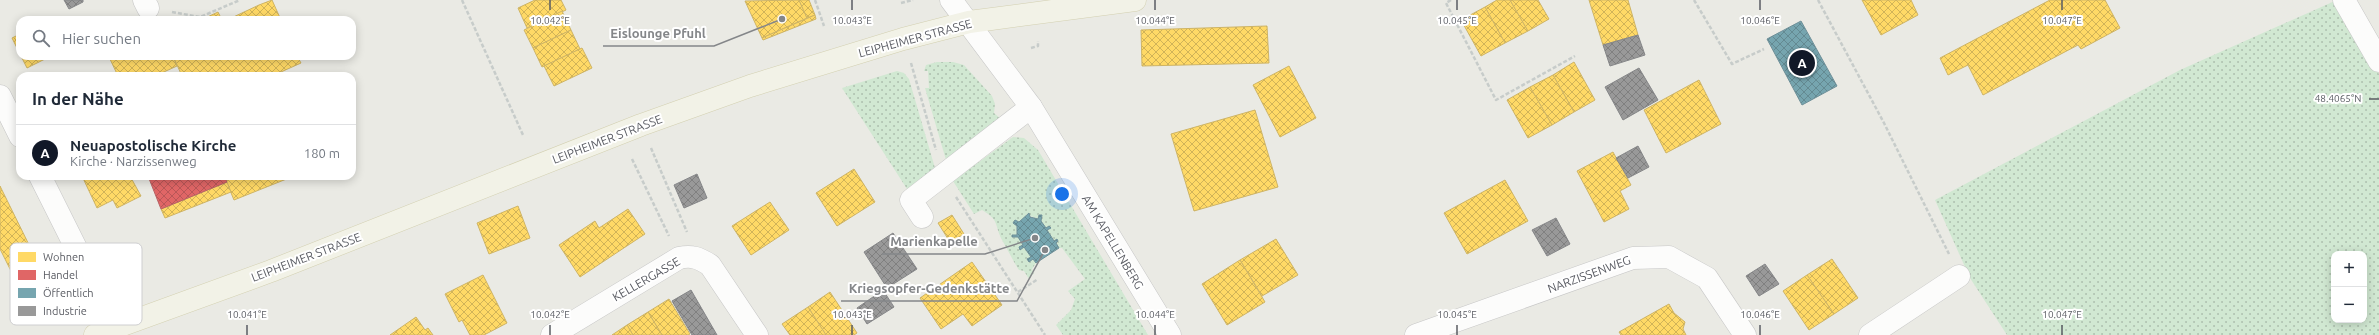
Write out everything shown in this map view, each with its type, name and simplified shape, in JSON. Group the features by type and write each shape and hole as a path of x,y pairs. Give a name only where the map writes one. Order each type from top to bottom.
{"main road":[{"name":"LEIPHEIMER STRASSE","path":"142,318 278,268 641,125 750,86 904,39 968,22 1136,0"},
{"name":"LEIPHEIMER STRASSE","path":"95,335 124,325"}],"street":[{"name":"AM KAPELLENBERG","path":"951,0 1031,107 1170,335"},
{"path":"2344,0 2379,61"},
{"path":"0,96 16,128"},
{"path":"922,217 911,200 1031,107"},
{"path":"42,180 74,243"},
{"name":"KELLERGASSE","path":"552,335 684,257 700,259 710,265 757,335"},
{"name":"NARZISSENWEG","path":"1416,335 1452,330 1633,258 1668,257 1707,278 1746,335"},
{"path":"1870,335 1959,276"}],"path":[{"path":"202,16 240,0"},
{"path":"462,0 523,135"},
{"path":"815,0 824,26"},
{"path":"901,3 913,0"},
{"path":"1451,0 1446,3 1496,100 1575,56"},
{"path":"1694,0 1732,64 1764,49"},
{"path":"1818,0 1884,123 1909,176 1940,234 1959,276"},
{"path":"146,4 196,16"},
{"path":"1030,48 1038,46 1038,41"},
{"path":"911,62 936,152"},
{"path":"641,125 689,237 684,257"},
{"path":"632,159 684,257"},
{"path":"952,191 1045,335"},
{"path":"1018,292 1038,279"}],"green space":[{"path":"2337,0 2379,74 2379,335 2007,335 1970,278 1935,200 2180,70"},
{"path":"937,62 953,62 964,65 992,96 995,104 994,113 1001,119 946,160 925,88 929,88 928,71 924,71 926,65"},
{"path":"897,71 904,73 909,79 935,168 907,189 842,88"},
{"path":"1013,137 1024,138 1038,150 1148,335 1063,335 1056,325 1071,310 1075,299 1068,291 1085,279 1062,248 1059,248 1056,243 1058,241 1057,239 1054,241 1047,230 1051,228 1049,226 1046,228 1041,221 1042,215 1039,215 1038,219 1026,214 1027,217 1019,222 1015,220 1013,223 1017,226 1017,235 1013,235 1012,237 1018,237 1023,245 1019,247 1020,249 1024,247 1031,257 1027,259 1029,262 1033,259 1036,263 1032,269 1034,273 1029,279 1024,271 1019,270 1017,267 1002,240 996,223 992,217 982,210 974,214 953,181"}],"building: Wohnen":[{"path":"272,0 279,16 236,16"},
{"path":"535,0 561,0 566,10 527,28 518,8"},
{"path":"799,0 807,18 762,38 745,1"},
{"path":"799,0 809,0 815,15 807,18"},
{"path":"1497,0 1510,0 1528,31 1505,43 1485,7"},
{"path":"1510,0 1538,0 1549,19 1528,31"},
{"path":"1589,0 1628,0 1638,35 1603,45"},
{"path":"1862,0 1911,0 1918,15 1881,35"},
{"path":"2050,0 2105,0 2120,28 2081,49 2078,45 1983,95 1968,65 1948,75 1940,58"},
{"path":"1485,7 1505,43 1481,56 1461,20"},
{"path":"562,11 571,30 533,48 524,30"},
{"path":"218,12 220,16 210,16"},
{"path":"815,15 816,19 763,40 762,38"},
{"path":"1267,26 1269,63 1142,66 1141,30"},
{"path":"571,30 580,49 542,67 533,48"},
{"path":"16,36 16,46 12,38"},
{"path":"582,48 592,68 554,86 544,66"},
{"path":"23,60 43,60 27,68"},
{"path":"110,60 175,60 177,66 164,72 116,72"},
{"path":"175,60 299,60 301,63 281,72 180,72"},
{"path":"1574,62 1595,100 1574,112 1553,75"},
{"path":"1289,66 1316,118 1280,137 1253,85"},
{"path":"1553,75 1574,112 1552,125 1530,87"},
{"path":"1699,80 1721,124 1666,153 1644,110"},
{"path":"1530,87 1552,125 1528,138 1507,100"},
{"path":"1255,110 1278,187 1194,211 1171,134"},
{"path":"1613,152 1631,185 1620,191 1629,209 1604,222 1577,171"},
{"path":"854,169 875,202 837,226 816,193"},
{"path":"84,180 132,180 141,196 117,208 113,200 97,208"},
{"path":"226,180 284,180 234,200"},
{"path":"1505,180 1528,221 1467,254 1444,213"},
{"path":"227,182 231,192 165,218 161,209"},
{"path":"0,186 28,243 10,243 10,269 0,249"},
{"path":"770,202 789,230 751,255 732,226"},
{"path":"518,206 530,238 489,254 477,223"},
{"path":"628,209 645,234 580,277 559,245 595,221 599,228"},
{"path":"952,215 964,234 950,242 938,223"},
{"path":"1276,239 1298,275 1262,296 1240,260"},
{"path":"1832,259 1858,298 1834,314 1807,275"},
{"path":"1240,260 1265,302 1227,325 1202,284"},
{"path":"972,262 1002,305 972,326 963,314 941,329 920,298"},
{"path":"483,275 507,323 484,335 470,335 462,320 459,322 445,294"},
{"path":"1807,275 1834,314 1809,330 1783,291"},
{"path":"830,292 857,333 854,335 826,335 808,307"},
{"path":"669,299 690,334 662,335 648,312"},
{"path":"1669,304 1674,313 1685,322 1683,329 1686,335 1621,335 1619,332"},
{"path":"808,307 826,335 790,335 782,324"},
{"path":"648,312 662,335 633,335 627,325"},
{"path":"416,317 425,330 428,328 433,335 390,335"},
{"path":"627,325 633,335 612,335"}],"building: Handel":[{"path":"150,180 226,180 227,182 161,209"}],"building: Öffentlich":[{"path":"1801,21 1837,86 1802,105 1767,39"},
{"path":"1029,213 1030,217 1038,219 1039,215 1042,215 1041,221 1046,228 1049,226 1051,228 1047,230 1054,241 1057,239 1058,241 1056,243 1059,248 1036,263 1033,259 1029,262 1027,259 1031,257 1024,247 1020,250 1019,247 1023,245 1018,237 1012,237 1012,235 1017,235 1017,226 1013,223 1015,220 1019,222"}],"building: Industrie":[{"path":"64,0 83,0 83,2 69,9"},
{"path":"1638,35 1645,55 1610,66 1603,45"},
{"path":"1639,68 1658,100 1623,120 1605,87"},
{"path":"1638,146 1649,167 1628,178 1616,158"},
{"path":"697,174 707,198 684,208 674,185"},
{"path":"1556,218 1570,244 1547,256 1532,230"},
{"path":"893,233 917,269 887,288 864,252"},
{"path":"1765,264 1779,284 1759,296 1746,276"},
{"path":"691,290 717,335 692,335 672,301"},
{"path":"883,290 894,307 867,324 857,308"}],"place":[{"name":"Eislounge Pfuhl","path":"782,19"},
{"name":"Neuapostolische Kirche","path":"1802,63"},
{"name":"Marienkapelle","path":"1035,238"},
{"name":"Kriegsopfer-Gedenkstätte","path":"1045,250"}]}
